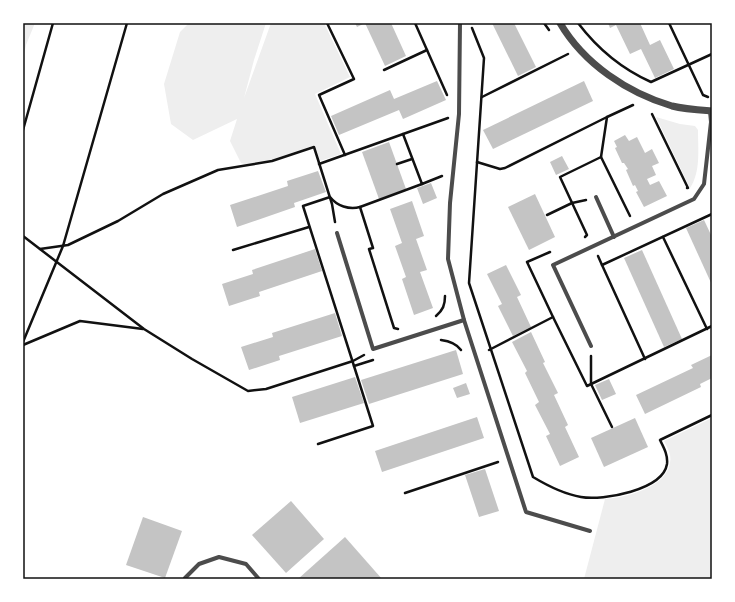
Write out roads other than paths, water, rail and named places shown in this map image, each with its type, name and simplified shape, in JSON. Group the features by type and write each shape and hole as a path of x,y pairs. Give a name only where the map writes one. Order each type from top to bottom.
{"street":[{"path":"460,23 459,114 450,204 448,259 464,320 526,512 590,530"},
{"path":"560,23 593,63 616,80 649,98 674,106 711,111 704,184 694,199 553,265 591,346"},
{"path":"596,197 614,236"},
{"path":"337,233 373,349 464,320"},
{"path":"185,578 199,564 219,557 246,564 259,579"}]}
